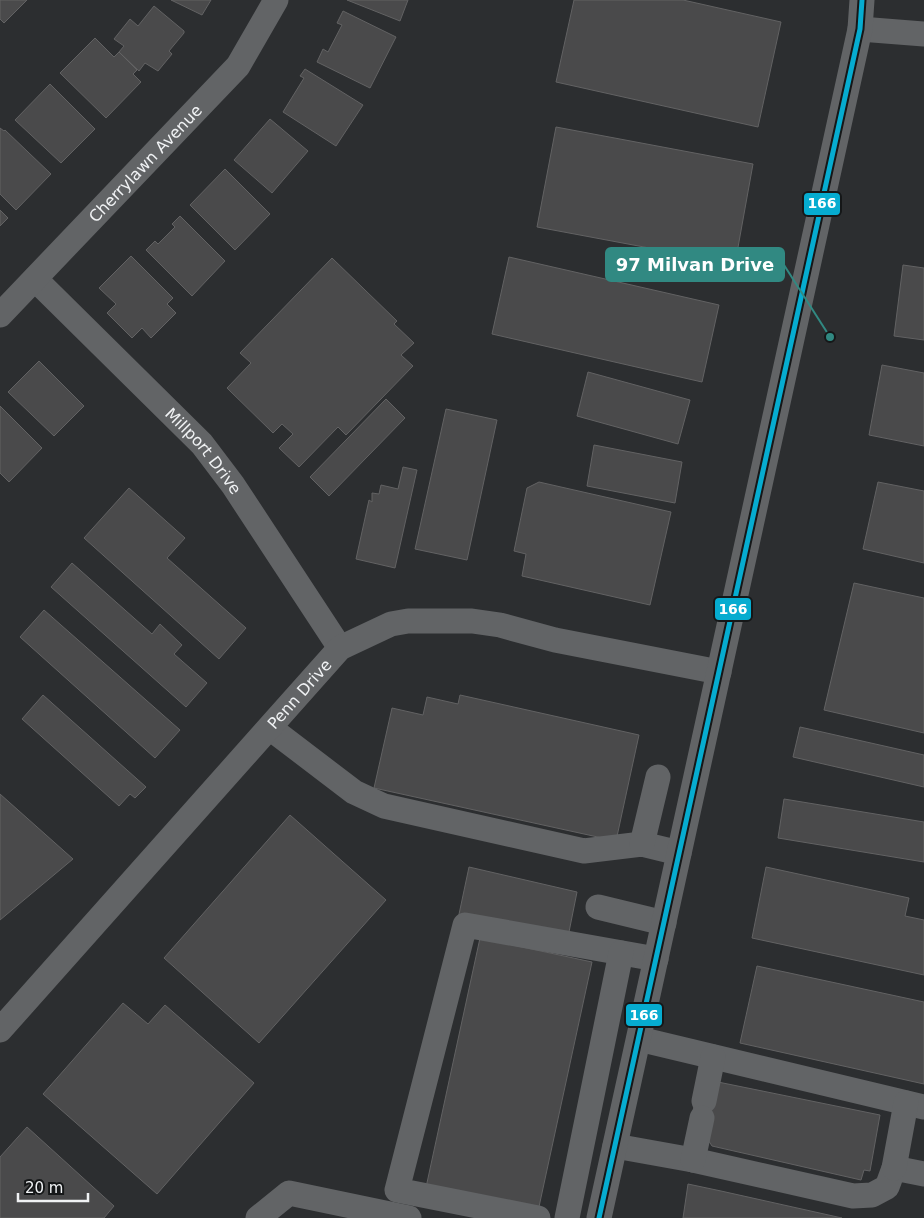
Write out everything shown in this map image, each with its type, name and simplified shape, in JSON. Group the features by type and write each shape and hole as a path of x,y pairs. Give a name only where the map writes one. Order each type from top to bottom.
{"street":[{"name":"Cherrylawn Avenue","path":"0,315 238,66 276,0"},
{"path":"599,1218 860,29 862,0"},
{"path":"860,29 924,34"},
{"name":"Millport Drive","path":"35,280 202,444 233,485 340,648"},
{"name":"Penn Drive","path":"0,1030 340,648 391,624 408,621 472,621 500,625 555,640 718,672"},
{"path":"270,728 354,792 384,806 584,851 642,844 679,854"},
{"path":"642,844 658,777"},
{"path":"598,907 664,923"},
{"path":"538,1218 397,1190 465,925 656,959"},
{"path":"567,1218 621,953"},
{"path":"615,1146 693,1160 853,1196 872,1195 887,1188 915,1105 639,1039"},
{"path":"693,1160 713,1057"},
{"path":"592,1092 625,1100"},
{"path":"894,1168 924,1174"},
{"path":"258,1218 289,1193 409,1218"}],"building":[{"path":"0,0 27,0 4,23 0,19"},
{"path":"171,0 211,0 202,15"},
{"path":"347,0 408,0 400,21"},
{"path":"574,0 683,0 781,22 758,127 556,82"},
{"path":"154,6 184,33 169,51 172,54 158,71 145,63 139,71 119,52 124,46 114,39 130,19 138,26"},
{"path":"343,11 396,37 370,88 317,62 323,49 328,52 342,25 337,23"},
{"path":"95,38 114,57 119,52 137,70 133,74 141,82 106,118 60,73"},
{"path":"305,69 363,105 336,146 283,112 304,78 300,76"},
{"path":"50,84 95,129 61,163 15,120"},
{"path":"270,119 308,151 272,193 234,160"},
{"path":"556,127 753,164 735,264 537,227"},
{"path":"0,128 5,130 51,174 16,210 0,194"},
{"path":"225,169 270,214 235,250 190,205"},
{"path":"0,210 8,218 0,226"},
{"path":"180,216 225,261 192,296 146,250 155,241 158,244 175,227 172,224"},
{"path":"131,256 173,298 167,304 176,313 151,338 142,328 132,338 107,313 116,304 99,288"},
{"path":"509,257 719,305 702,382 492,334"},
{"path":"332,258 397,321 394,324 414,343 401,355 413,366 346,435 338,427 299,467 279,448 293,434 282,424 273,433 227,388 251,363 240,353"},
{"path":"903,265 924,268 924,340 894,336"},
{"path":"39,361 84,406 54,436 8,392"},
{"path":"882,365 924,373 924,446 869,435"},
{"path":"588,372 690,400 678,444 577,416"},
{"path":"386,399 405,418 329,496 310,477"},
{"path":"0,406 42,448 9,482 0,473"},
{"path":"446,409 497,420 467,560 415,549"},
{"path":"594,445 682,462 675,503 587,486"},
{"path":"403,467 417,470 395,568 356,559 369,500 372,502 372,493 379,494 381,485 398,489"},
{"path":"539,482 671,512 650,605 522,576 526,554 514,551 527,488"},
{"path":"878,482 924,491 924,563 863,549"},
{"path":"129,488 185,538 167,558 246,628 219,659 84,538"},
{"path":"72,563 152,634 160,624 182,645 174,654 207,683 186,707 51,587"},
{"path":"854,583 924,598 924,733 824,710"},
{"path":"44,610 180,730 155,758 20,637"},
{"path":"43,695 146,787 135,798 130,794 119,806 22,719"},
{"path":"460,695 639,735 616,841 374,788 392,708 423,715 427,697 458,704"},
{"path":"800,727 924,755 924,787 793,757"},
{"path":"0,794 73,859 0,920"},
{"path":"784,799 924,822 924,862 778,838"},
{"path":"290,815 386,900 259,1043 164,958"},
{"path":"469,867 577,892 567,942 458,919"},
{"path":"766,867 909,898 905,916 924,920 924,975 752,938"},
{"path":"480,938 592,962 537,1216 425,1192"},
{"path":"757,966 924,1002 924,1084 740,1043"},
{"path":"123,1003 148,1024 165,1005 254,1083 157,1194 43,1094"},
{"path":"718,1082 880,1115 870,1171 864,1170 861,1180 712,1146 692,1115 696,1098"},
{"path":"27,1127 114,1206 104,1218 0,1218 0,1157"},
{"path":"688,1184 721,1191 842,1218 683,1218"}],"transit line":[{"name":"166","path":"599,1218 860,29 862,0"}],"place":[{"name":"97 Milvan Drive","path":"830,337"}]}
